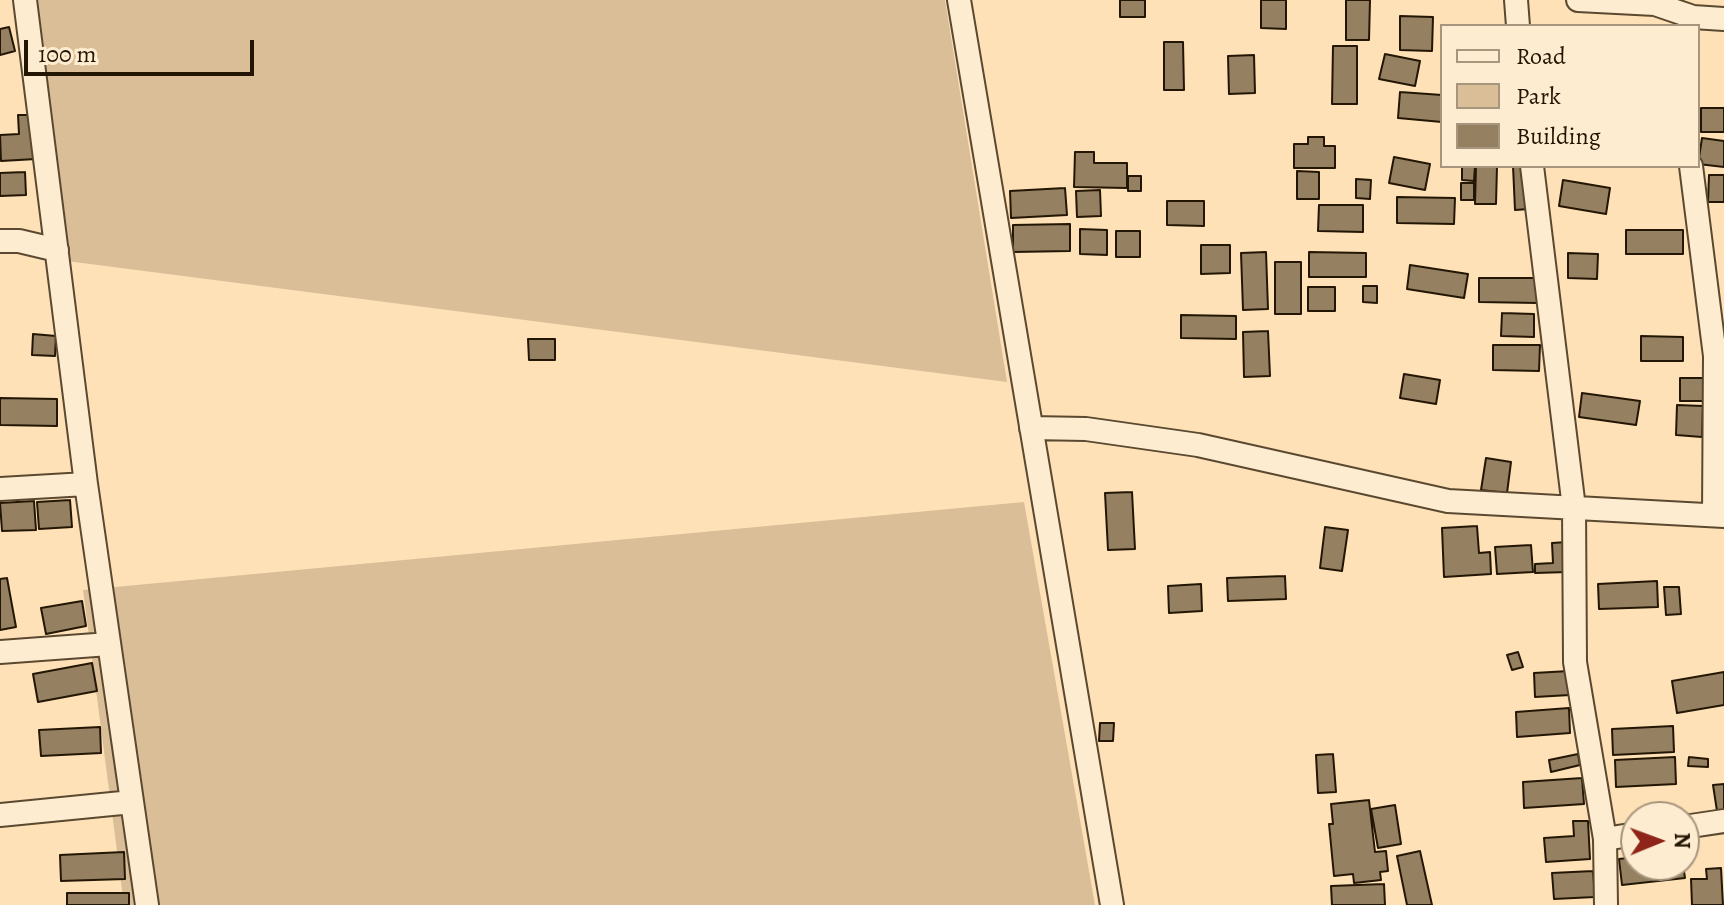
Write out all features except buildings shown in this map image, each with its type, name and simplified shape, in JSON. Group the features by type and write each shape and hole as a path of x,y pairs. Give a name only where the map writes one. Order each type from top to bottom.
{"street":[{"path":"25,0 86,484 147,905"},
{"path":"959,0 1112,905"},
{"path":"1516,0 1518,24"},
{"path":"1578,0 1655,4 1693,22 1724,19"},
{"path":"1532,168 1574,508 1575,662 1605,839 1606,905"},
{"path":"1031,428 1086,429 1198,445 1448,501 1719,516 1715,356 1691,168"},
{"path":"0,241 19,241 57,250"},
{"path":"0,489 86,484"},
{"path":"0,652 109,644"},
{"path":"0,815 132,802"},
{"path":"1700,825 1724,821"},
{"path":"1605,839 1620,837"}],"green space":[{"path":"16,0 945,0 1007,382 51,259"},
{"path":"1024,502 1095,905 124,905 83,590"}]}
